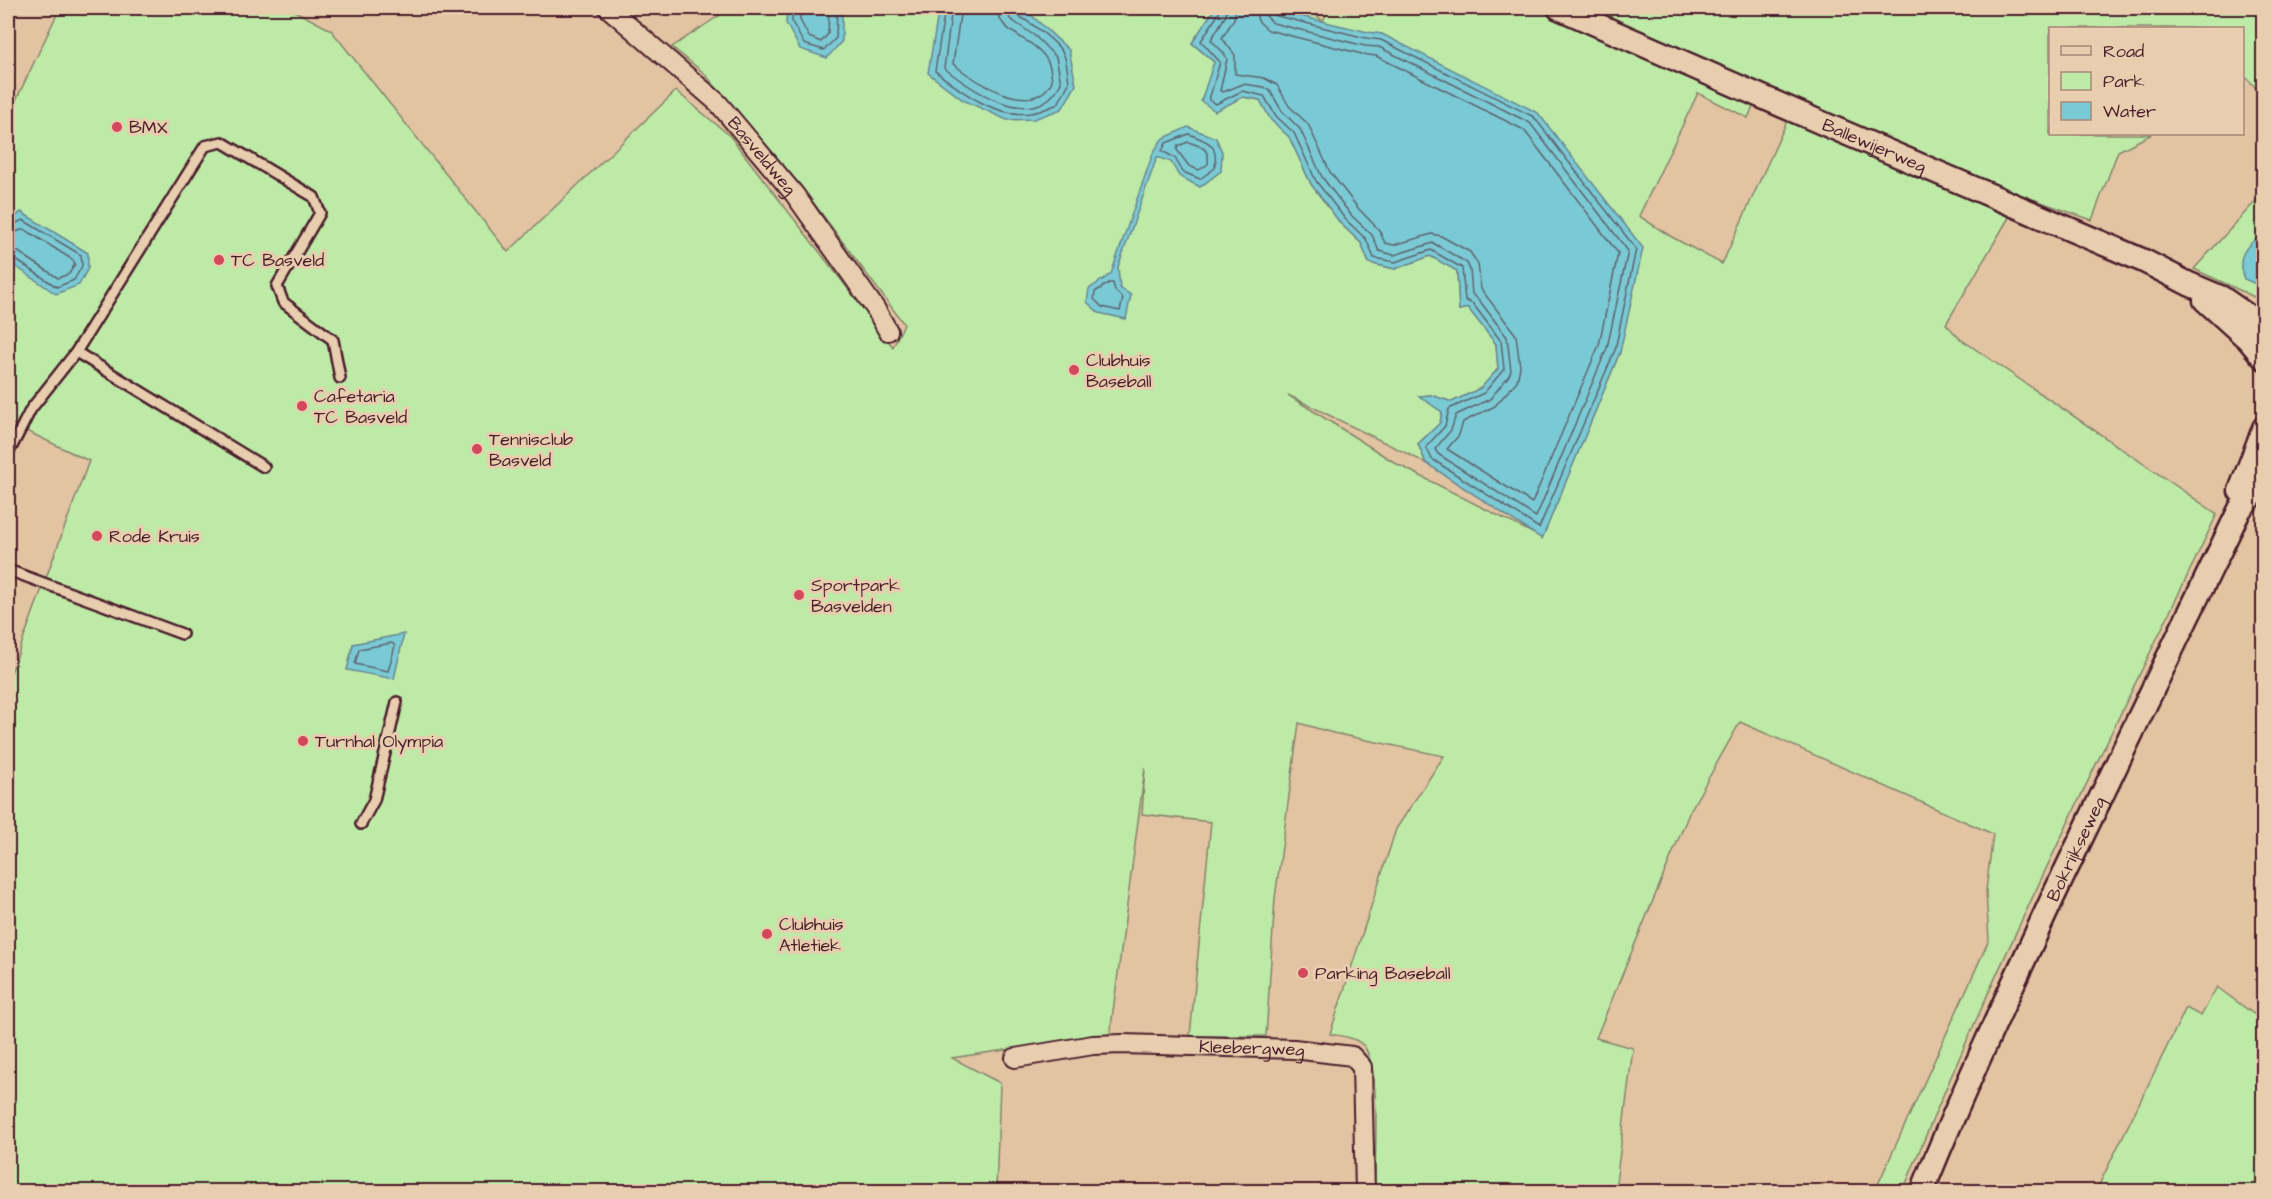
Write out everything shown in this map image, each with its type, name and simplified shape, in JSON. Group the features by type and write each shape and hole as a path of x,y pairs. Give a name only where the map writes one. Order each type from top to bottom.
{"street":[{"name":"Basveldweg","path":"608,8 718,103 795,195 864,291 888,331"},
{"name":"Ballewijerweg","path":"1559,8 2144,261 2222,298 2264,327"},
{"name":"Ballewijerweg","path":"2189,284 2248,339 2264,358"},
{"name":"Bokrijkseweg","path":"2240,509 2240,491 2264,428"},
{"name":"Bokrijkseweg","path":"1922,1191 1947,1129 2005,1001 2142,708 2240,509 2251,497 2264,472"},
{"name":"Kleebergweg","path":"1015,1058 1093,1045 1124,1044 1294,1049 1352,1056 1362,1067 1365,1191"}],"lane":[{"path":"10,448 31,409 76,352 205,146 222,142 314,197 320,213 277,286 283,302 333,340 340,378"},
{"path":"76,352 264,467"},
{"path":"8,570 182,634"},
{"path":"361,824 374,800 397,702"}],"green space":[{"name":"Sportpark Basvelden","path":"60,8 289,8 331,30 508,252 676,91 729,135 893,347 904,324 801,186 704,73 672,47 723,13 721,8 1215,8 1192,43 1214,62 1215,111 1243,97 1260,100 1271,120 1289,136 1311,184 1341,224 1361,243 1369,263 1395,269 1430,256 1457,270 1459,310 1468,308 1496,344 1498,369 1481,388 1452,402 1431,395 1420,396 1442,412 1440,423 1418,444 1426,463 1288,395 1397,464 1542,538 1620,352 1382,34 1368,33 1266,8 1306,8 1323,21 1329,8 1538,8 1753,106 1748,118 1698,93 1639,216 1722,264 1788,119 2011,214 1946,324 1959,338 2217,514 2015,935 1903,1191 1875,1191 1989,940 1986,891 1993,834 1740,722 1690,811 1596,1038 1633,1048 1615,1191 1377,1191 1375,1183 1375,1092 1369,1058 1364,1046 1357,1041 1330,1034 1396,829 1444,756 1333,733 1299,723 1275,898 1266,1036 1190,1036 1211,822 1142,814 1145,768 1110,1034 952,1058 1000,1083 996,1191 8,1191 8,681 89,461 8,422 8,117"},
{"path":"1578,8 2263,8 2263,96 2247,78 2244,80 2244,27 2049,27 2049,135 2150,135 2118,151 2092,220 1962,174"},
{"path":"2263,193 2263,301 2194,269"},
{"path":"2217,987 2263,1021 2263,1191 2096,1191 2186,1008 2201,1016"}],"water":[{"path":"787,8 842,8 842,41 827,58 800,49 786,23"},
{"path":"939,8 1013,8 1030,14 1069,50 1076,85 1062,109 1034,119 1007,120 963,100 928,73"},
{"path":"1215,8 1266,8 1382,34 1538,113 1643,248 1620,352 1542,539 1426,463 1418,444 1440,423 1442,412 1419,396 1431,395 1452,402 1481,388 1498,369 1496,344 1468,308 1459,310 1457,271 1430,256 1395,269 1369,263 1361,243 1341,224 1311,184 1289,137 1271,120 1260,100 1243,97 1215,111 1201,101 1214,62 1192,43"},
{"path":"1188,127 1216,138 1222,152 1221,171 1200,187 1179,176 1171,162 1157,157 1118,267 1120,288 1131,295 1126,319 1099,313 1087,302 1089,289 1111,274 1153,153 1162,139"},
{"path":"21,212 88,253 88,268 79,285 56,294 8,261 8,223"},
{"path":"2263,233 2263,287 2244,279 2241,264 2247,247"},
{"path":"404,634 394,679 347,670 353,644"}],"place":[{"name":"BMX","path":"117,127"},
{"name":"TC Basveld","path":"219,260"},
{"name":"Clubhuis Baseball","path":"1074,370"},
{"name":"Cafetaria TC Basveld","path":"302,406"},
{"name":"Tennisclub Basveld","path":"477,449"},
{"name":"Rode Kruis","path":"97,536"},
{"name":"Sportpark Basvelden","path":"799,595"},
{"name":"Turnhal Olympia","path":"303,741"},
{"name":"Clubhuis Atletiek","path":"767,934"},
{"name":"Parking Baseball","path":"1303,973"}]}
